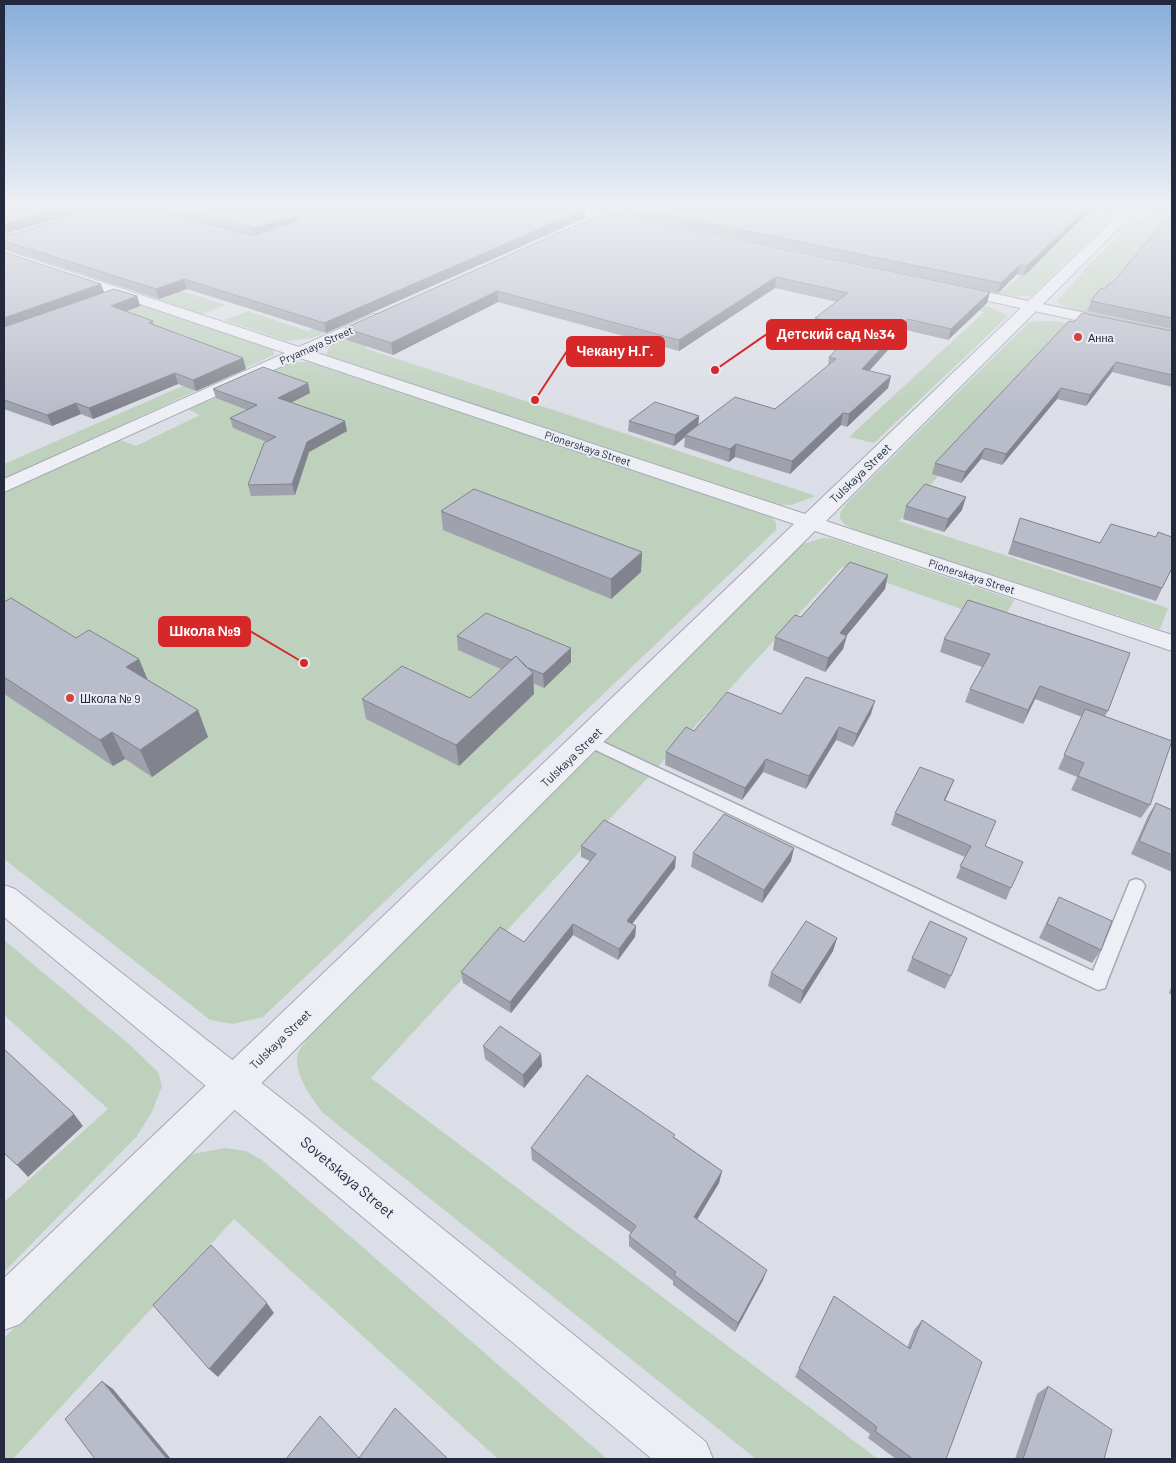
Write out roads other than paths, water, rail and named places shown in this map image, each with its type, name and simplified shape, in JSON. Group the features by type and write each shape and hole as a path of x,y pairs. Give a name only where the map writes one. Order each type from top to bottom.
{"street":[{"name":"Pionerskaya Street","path":"62,273 1172,643"},
{"name":"Tulskaya Street","path":"4,1308 1066,273"},
{"path":"939,286 1172,336"},
{"name":"Pryamaya Street","path":"4,486 396,308"},
{"name":"Sovetskaya Street","path":"4,898 300,1138 689,1459"}],"lane":[{"path":"103,300 122,293"},
{"path":"588,740 1098,982 1136,886"}],"place":[{"name":"Анна","path":"1078,337"},
{"name":"Детский сад №34","path":"715,370"},
{"name":"Чекану Н.Г.","path":"535,400"},
{"name":"Школа №9","path":"304,663"},
{"name":"Школа № 9","path":"70,698"}]}
